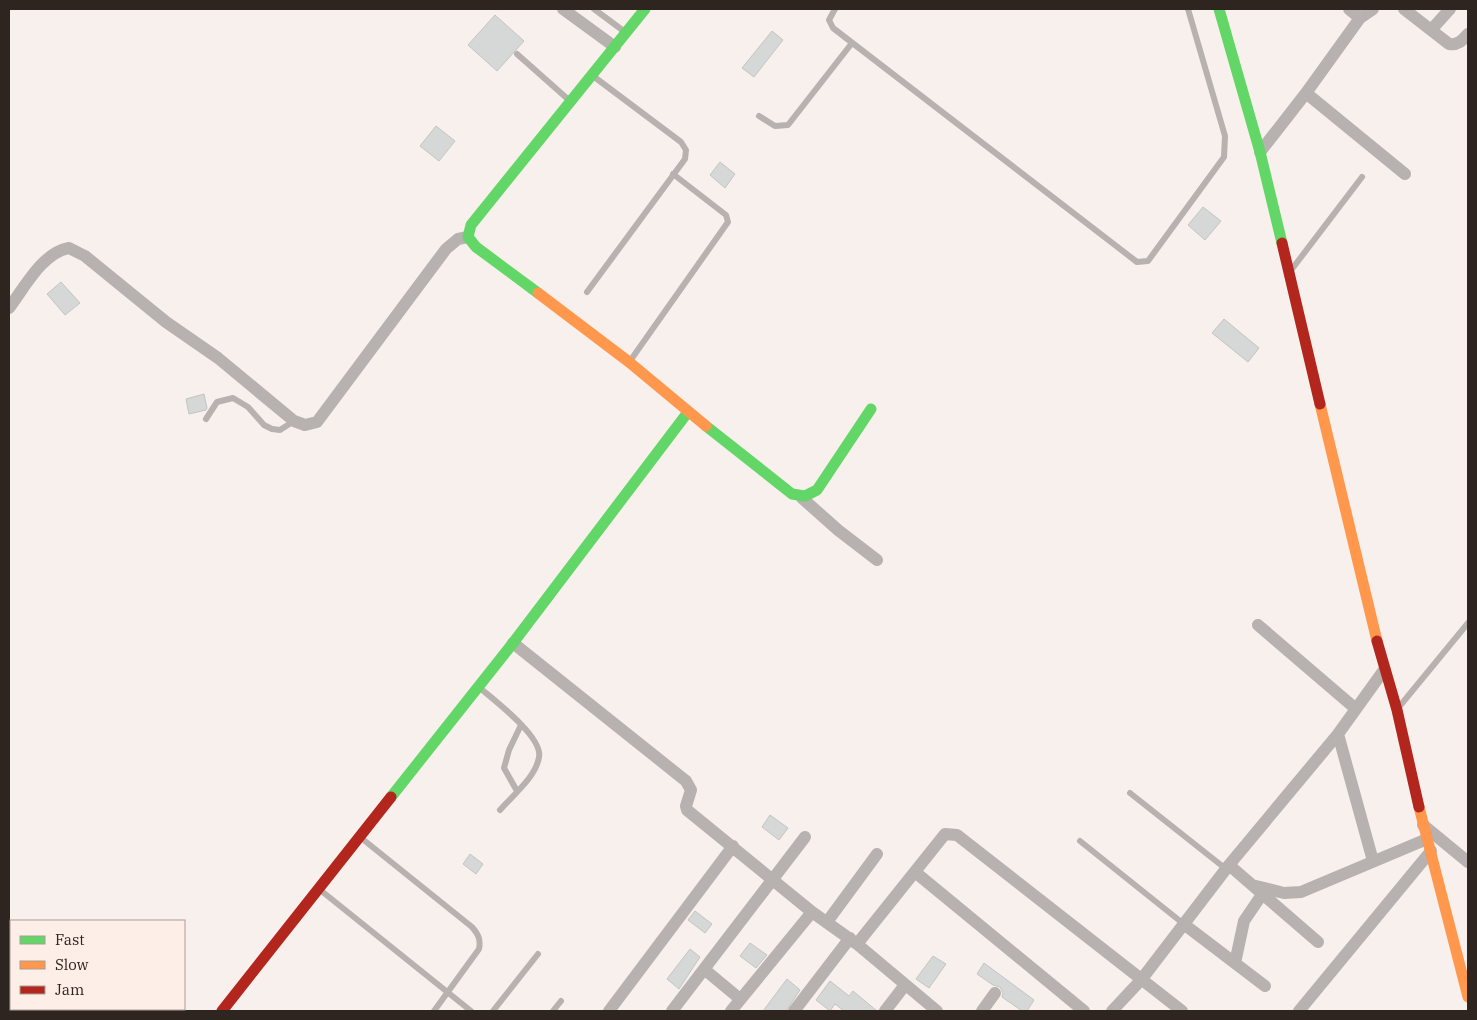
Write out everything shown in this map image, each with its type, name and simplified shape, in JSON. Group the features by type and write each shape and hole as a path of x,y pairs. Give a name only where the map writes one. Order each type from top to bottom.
{"street":[{"path":"563,9 614,47"},
{"path":"468,237 471,226 645,9"},
{"path":"1219,9 1260,152 1384,670 1397,710 1423,824 1468,997"},
{"path":"1349,9 1360,18"},
{"path":"1260,152 1306,93 1360,18 1373,9"},
{"path":"1404,9 1449,44 1462,41 1468,34"},
{"path":"1431,30 1450,9"},
{"path":"1306,93 1404,174"},
{"path":"468,237 476,247 629,362 688,412 784,488 802,498 877,560"},
{"path":"9,308 44,262 59,250 69,248 85,256 166,322 218,358 294,421 305,425 317,422 446,249 458,239 468,237"},
{"path":"802,498 810,496 817,490 871,409"},
{"path":"222,1011 512,642 688,412"},
{"path":"1258,625 1356,709"},
{"path":"512,642 686,781 691,790 686,806 687,810 812,912 853,941 937,1011"},
{"path":"1112,1011 1141,980 1185,925 1227,867 1338,734 1384,670"},
{"path":"1338,734 1373,861"},
{"path":"1423,824 1468,862"},
{"path":"794,1011 915,872 945,834 957,835 1182,1011"},
{"path":"672,1011 804,838"},
{"path":"1260,890 1293,894 1373,861 1429,845"},
{"path":"1299,1011 1429,845"},
{"path":"609,1011 733,846"},
{"path":"827,922 878,854"},
{"path":"1227,867 1260,890 1318,942"},
{"path":"915,872 1084,1011"},
{"path":"1234,963 1244,921 1260,890"},
{"path":"731,1011 812,912"},
{"path":"1185,925 1265,986"},
{"path":"704,969 740,999"},
{"path":"885,1011 905,985"},
{"path":"982,1011 995,993"}],"lane":[{"path":"594,9 626,33"},
{"path":"835,9 830,15 830,25 1137,262 1142,263 1148,261 1224,157 1224,136 1188,9"},
{"path":"759,116 775,126 788,126 852,43"},
{"path":"517,54 571,102"},
{"path":"587,292 685,159 685,146 592,75"},
{"path":"629,362 728,222 726,215 673,174"},
{"path":"1290,272 1362,177"},
{"path":"206,419 217,402 233,398 248,407 264,425 272,429 280,430 294,421"},
{"path":"1397,710 1468,623"},
{"path":"477,685 521,725 537,744 540,756 535,769 500,810"},
{"path":"517,791 504,768 508,750 521,725"},
{"path":"1130,793 1227,867"},
{"path":"359,837 478,934 480,941 479,949 449,993 434,1011"},
{"path":"1080,841 1185,925"},
{"path":"318,888 471,1011"},
{"path":"493,1011 538,954"},
{"path":"553,1011 561,1001"}],"building":[{"path":"495,15 524,41 497,71 468,45"},
{"path":"772,31 783,40 754,77 742,68"},
{"path":"436,126 455,141 439,161 420,146"},
{"path":"720,162 735,174 725,188 710,175"},
{"path":"1203,207 1221,221 1205,240 1188,225"},
{"path":"61,282 80,303 65,315 47,294"},
{"path":"1224,319 1259,348 1248,362 1212,333"},
{"path":"204,394 206,410 189,414 186,399"},
{"path":"770,815 788,828 779,840 762,827"},
{"path":"470,854 483,864 476,874 463,864"},
{"path":"695,911 712,924 705,933 688,920"},
{"path":"750,943 767,955 756,968 740,956"},
{"path":"690,949 700,957 679,989 667,979"},
{"path":"933,956 946,964 929,988 916,979"},
{"path":"984,963 1034,1000 1027,1011 1022,1011 1002,997 1003,993 1000,987 993,985 977,974"},
{"path":"787,979 800,990 786,1011 763,1011"},
{"path":"830,981 849,996 853,991 877,1011 844,1011 835,1004 830,1011 816,1000"}],"traffic: fast":[{"path":"538,293 476,247 468,237 471,225 645,9"},
{"path":"1219,9 1260,152 1282,243"},
{"path":"706,426 792,494 805,496 817,490 871,409"},
{"path":"391,797 513,643 688,412"}],"traffic: slow":[{"path":"538,293 629,362 706,426"},
{"path":"1320,404 1377,641"},
{"path":"1419,807 1468,997"}],"traffic: jam":[{"path":"1282,243 1320,404"},
{"path":"1377,641 1397,710 1419,807"},
{"path":"222,1011 391,797"}]}
